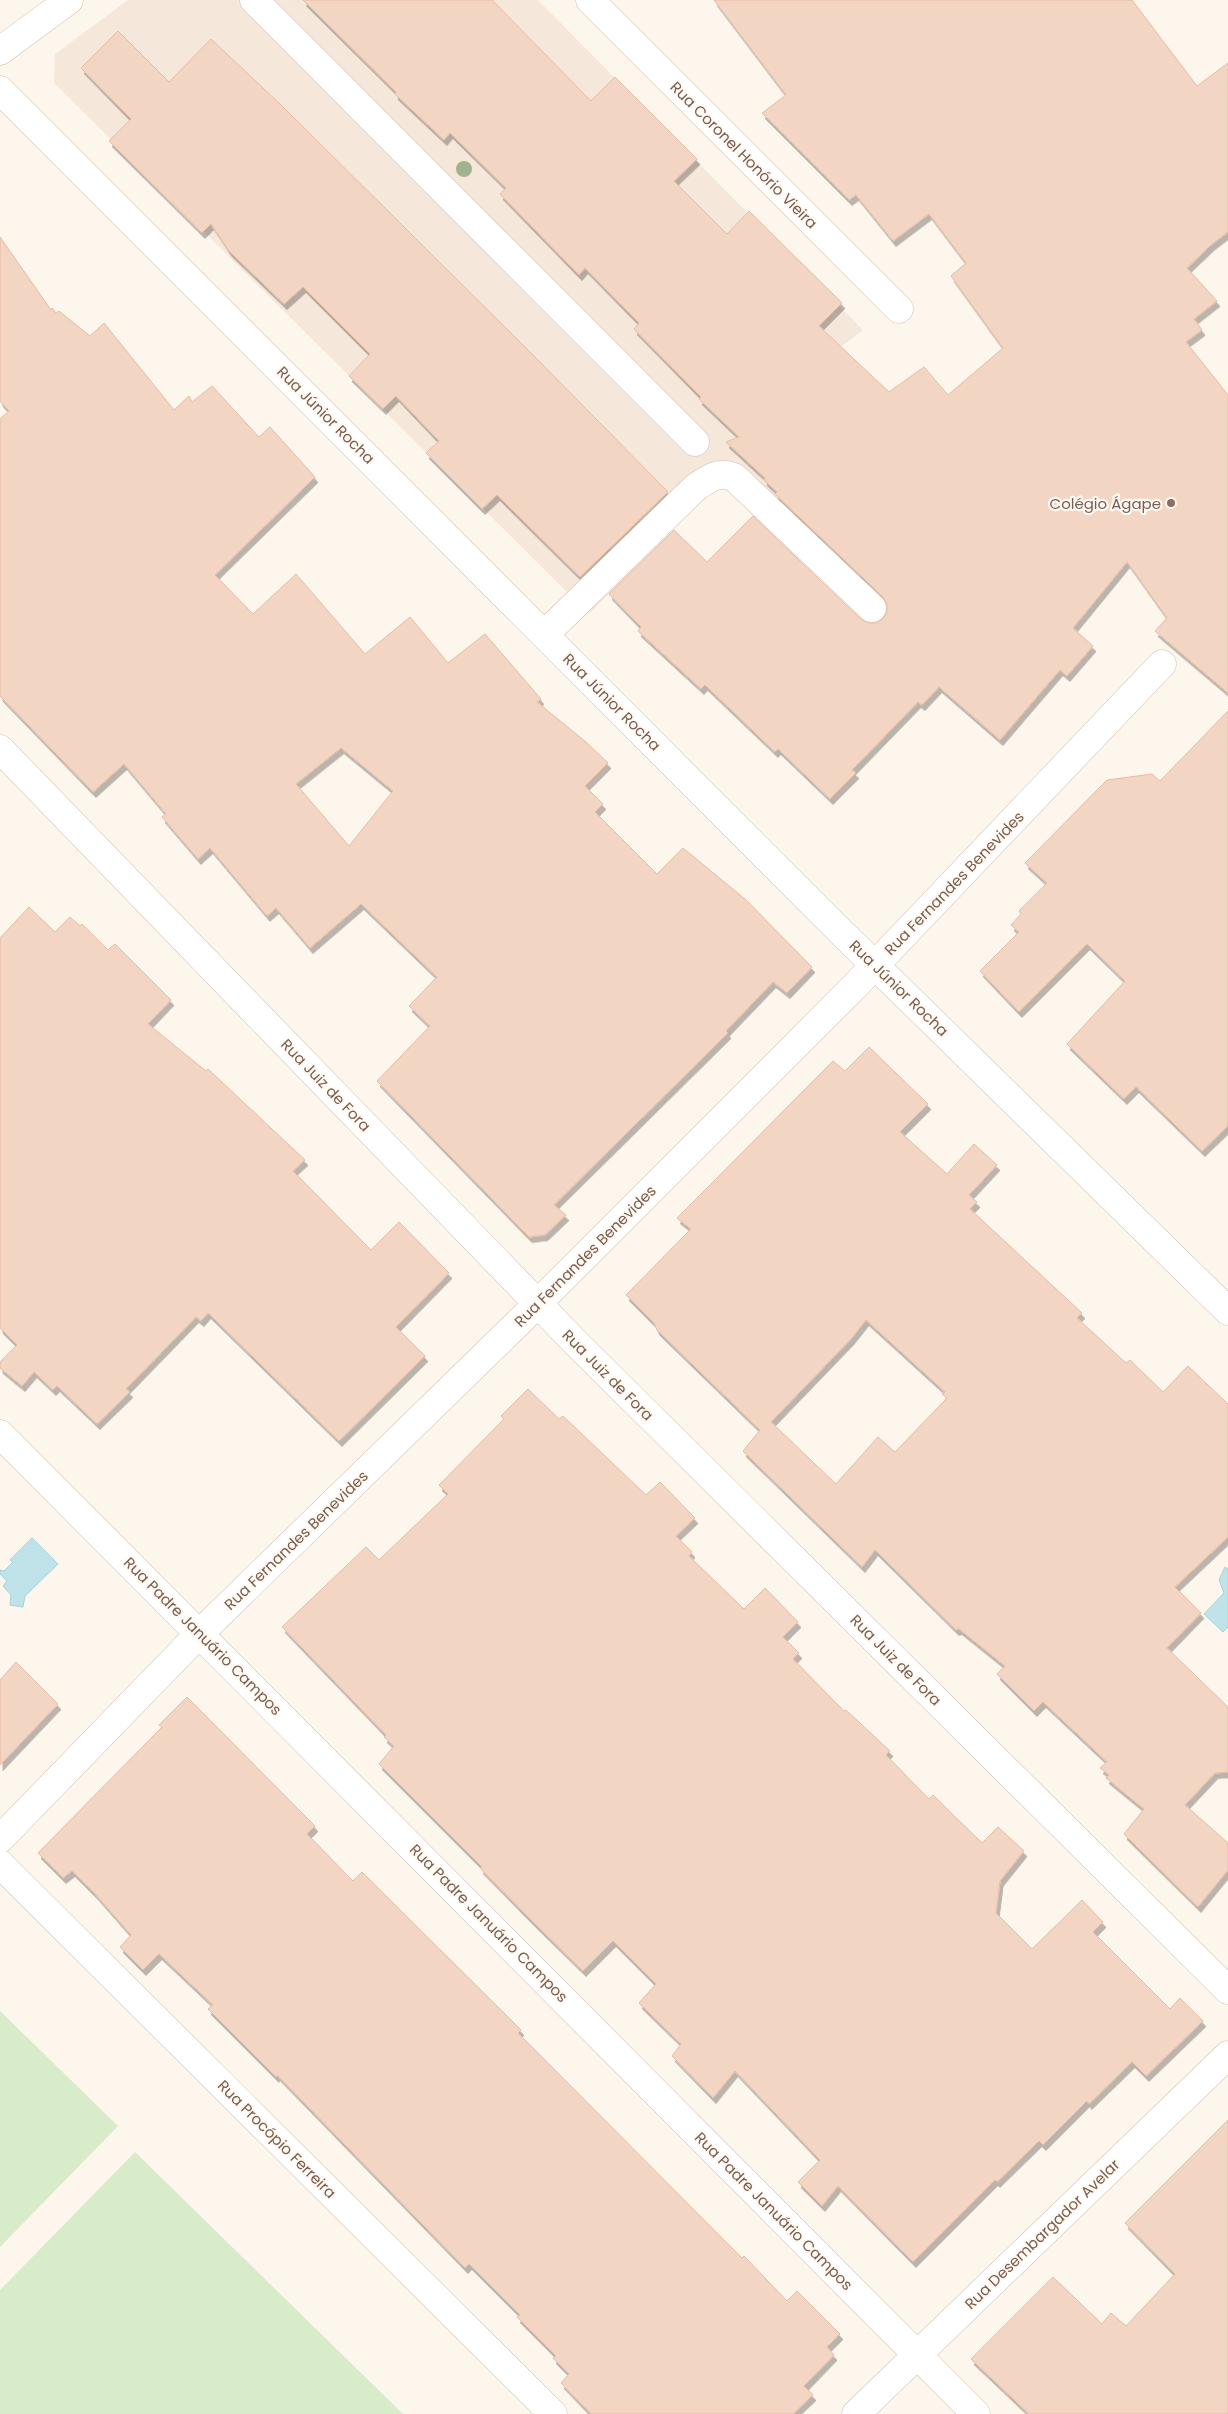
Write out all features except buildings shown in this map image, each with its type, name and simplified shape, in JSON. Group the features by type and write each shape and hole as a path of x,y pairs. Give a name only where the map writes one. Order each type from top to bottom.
{"street":[{"path":"0,51 69,0"},
{"path":"254,0 695,442"},
{"name":"Rua Coronel Honório Vieira","path":"590,0 899,309"},
{"name":"Rua Júnior Rocha","path":"0,90 876,966 1228,1311"},
{"path":"545,634 696,487 714,475 726,474 734,477 872,608"},
{"name":"Rua Fernandes Benevides","path":"0,1839 200,1633 537,1303 876,966 1162,664"},
{"name":"Rua Juiz de Fora","path":"0,748 537,1303 1228,1990"},
{"name":"Rua Padre Januário Campos","path":"0,1434 976,2414"},
{"name":"Rua Procópio Ferreira","path":"0,1864 553,2414"},
{"name":"Rua Desembargador Avelar","path":"856,2414 1228,2055"}],"shaded area":[{"path":"128,0 538,0 863,330 841,347 997,495 877,630 725,489 712,490 589,614 54,83 55,54"}],"green space":[{"path":"0,2011 118,2126 0,2247"},
{"path":"135,2152 403,2414 0,2414 0,2290"}],"water":[{"path":"32,1538 58,1564 25,1596 23,1607 10,1605 11,1595 3,1586 7,1581 0,1574 0,1570 4,1571 13,1562 10,1560"},
{"path":"1225,1567 1228,1569 1228,1627 1223,1632 1204,1614 1224,1593 1219,1580"}],"place":[{"name":"Colégio Ágape","path":"1171,503"}]}
